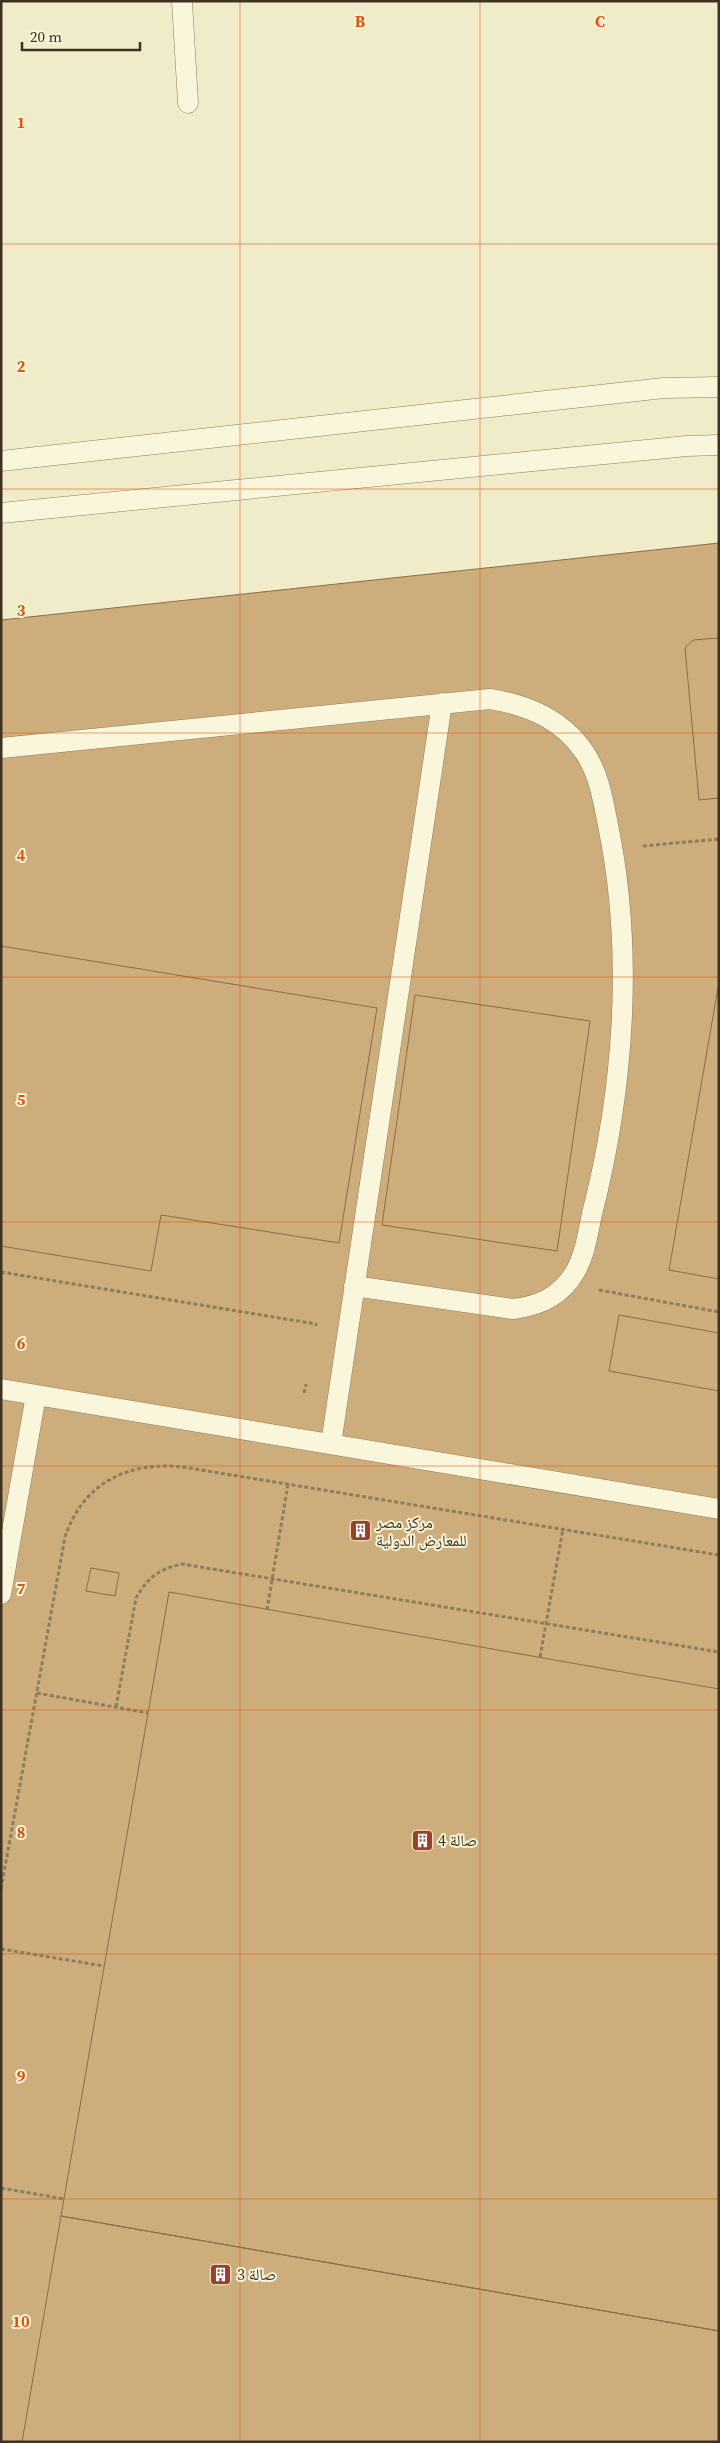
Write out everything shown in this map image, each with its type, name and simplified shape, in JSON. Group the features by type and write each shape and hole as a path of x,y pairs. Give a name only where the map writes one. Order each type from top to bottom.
{"lane":[{"path":"182,1 188,103"},
{"path":"1,460 654,389 719,387"},
{"path":"1,512 687,446 719,445"},
{"path":"1,748 490,699 512,702 533,709 554,721 585,753 595,774 612,849 620,923 622,988 619,1052 612,1116 601,1179 582,1256 567,1284 543,1302 513,1309 354,1286"},
{"path":"331,1444 442,703"},
{"path":"1,1389 719,1509"},
{"path":"1,1594 36,1395"}],"path":[{"path":"612,849 719,839"},
{"path":"1,1272 316,1324 315,1332"},
{"path":"567,1284 719,1312"},
{"path":"304,1393 307,1376"},
{"path":"1,1889 65,1537 76,1511 94,1490 107,1481 135,1468 167,1465 719,1555"},
{"path":"267,1610 288,1484"},
{"path":"540,1657 563,1529"},
{"path":"116,1707 136,1598 143,1585 154,1574 167,1567 182,1564 719,1652"},
{"path":"37,1693 148,1713"},
{"path":"1,1948 104,1966"},
{"path":"1,2188 64,2199"}],"building":[{"name":"مركز مصر للمعارض الدولية","path":"719,543 719,2442 1,2442 1,620"},
{"path":"719,638 719,798 699,800 685,648 693,640"},
{"path":"1,946 377,1008 339,1243 161,1215 151,1271 1,1246"},
{"path":"719,982 719,1279 669,1270"},
{"path":"415,995 590,1021 557,1251 382,1225"},
{"path":"619,1315 719,1333 719,1391 609,1371"},
{"path":"91,1568 119,1573 115,1596 86,1591"},
{"name":"صالة 4","path":"169,1592 719,1689 719,2331 61,2216"},
{"name":"صالة 3","path":"61,2216 719,2331 719,2442 22,2442"}],"place":[{"name":"مركز مصر للمعارض الدولية","path":"360,1531"},
{"name":"صالة 4","path":"422,1840"},
{"name":"صالة 3","path":"221,2274"}]}
